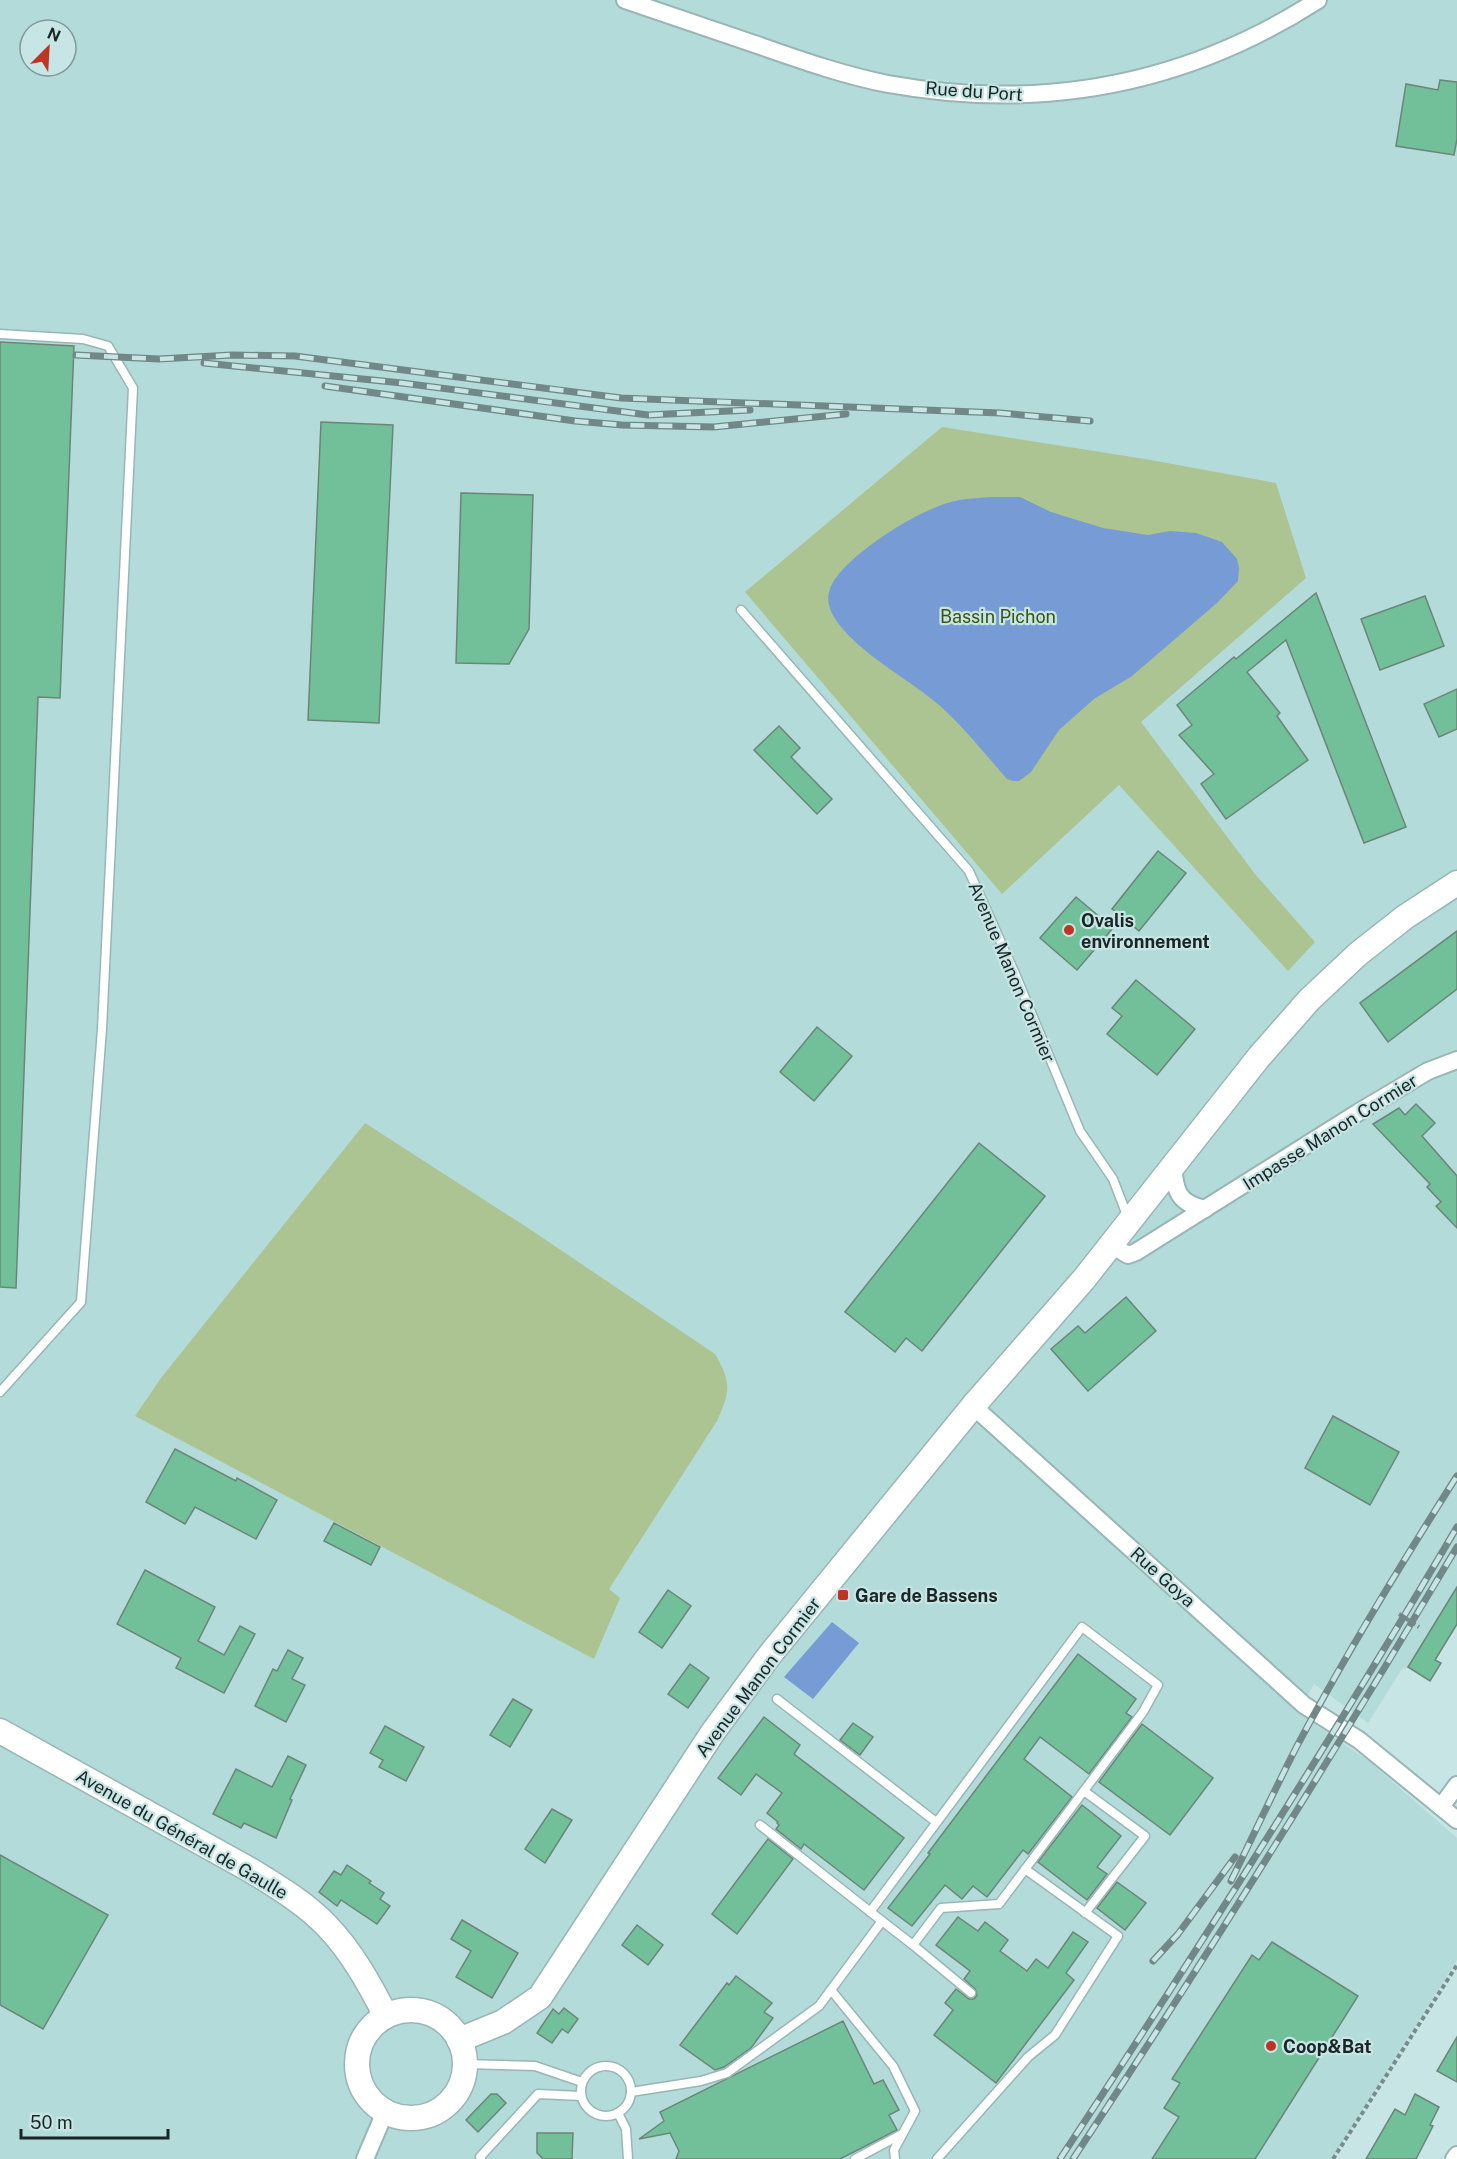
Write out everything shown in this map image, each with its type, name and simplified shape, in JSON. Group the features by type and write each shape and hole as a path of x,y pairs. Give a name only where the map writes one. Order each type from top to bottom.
{"street":[{"name":"Rue du Port","path":"625,0 820,67 888,84 962,93 1035,95 1110,85 1181,67 1233,48 1283,22 1318,0"},
{"name":"Avenue Manon Cormier","path":"459,2040 502,2022 540,1997 713,1732 769,1656 973,1406 1084,1279 1259,1057 1309,1000 1358,954 1405,917 1457,883"},
{"name":"Impasse Manon Cormier","path":"1111,1245 1128,1255 1136,1252 1418,1077 1457,1060"},
{"path":"1173,1165 1175,1187 1182,1199 1193,1206 1205,1209"},
{"name":"Rue Goya","path":"973,1406 1304,1705 1359,1740 1457,1820"},
{"name":"Avenue du Général de Gaulle","path":"0,1731 290,1894 328,1926 365,1975 386,2016"},
{"path":"1441,1806 1457,1785"},
{"path":"402,2011 419,2011 436,2016 450,2026 459,2040 465,2056 465,2073 459,2090 449,2103 435,2113 410,2118 385,2112 372,2102 362,2088 357,2072 357,2055 363,2039 372,2026 386,2016 402,2011"},
{"path":"365,2159 385,2112"},
{"path":"1454,2159 1457,2155"}],"lane":[{"path":"0,334 83,339 108,346 133,388 102,1029 81,1302 0,1392"},
{"name":"Avenue Manon Cormier","path":"741,610 969,871 1016,976 1080,1131 1113,1179 1129,1221"},
{"path":"870,1912 1082,1627 1158,1685 1143,1712 999,1904 941,1908 913,1945"},
{"path":"777,1699 936,1822"},
{"path":"1084,1791 1145,1836 1085,1913"},
{"path":"760,1825 972,1993"},
{"path":"937,2159 1028,2057 1056,2035 1118,1936 1025,1869"},
{"path":"631,2092 701,2081 727,2073 819,2006 882,1921"},
{"path":"831,1990 893,2066 915,2111 894,2150 895,2159"},
{"path":"465,2064 535,2066 582,2082"},
{"path":"608,2066 623,2073 628,2079 631,2092 628,2103 618,2113 608,2116 592,2112 586,2106 582,2096 582,2082 593,2070 608,2066"},
{"path":"481,2159 480,2157 538,2094 582,2096"},
{"path":"618,2113 626,2129 628,2159"},
{"path":"855,2159 903,2134"}],"path":[{"path":"1399,1614 1419,1627"},
{"path":"1333,2159 1457,1965"}],"shaded area":[{"path":"0,0 1457,0 1457,1587 1408,1667 1402,1669 1368,1723 1314,1684 1298,1713 1369,1761 1457,1838 1457,1960 1332,2159 0,2159"}],"green space":[{"name":"Bassin Pichon","path":"942,427 1145,459 1276,483 1306,578 1141,722 1255,874 1315,942 1288,971 1119,785 1002,894 745,592"},
{"path":"365,1123 528,1228 715,1354 724,1372 727,1380 727,1394 717,1421 609,1589 620,1598 594,1659 135,1416 161,1378"}],"water":[{"name":"Bassin Pichon","path":"1020,497 1051,512 1103,528 1148,535 1170,531 1196,533 1222,542 1237,559 1239,568 1238,581 1217,603 1132,676 1094,699 1059,730 1031,772 1019,781 1007,779 948,713 876,659 846,633 835,619 828,596 830,588 847,565 888,533 936,507 964,499"},
{"path":"832,1622 859,1643 813,1699 784,1677"}],"building":[{"path":"1440,80 1457,82 1457,139 1454,155 1396,146 1406,84 1438,90"},
{"path":"0,342 74,346 60,698 38,697 16,1288 0,1287"},
{"path":"321,422 393,425 379,723 308,720"},
{"path":"461,493 533,495 529,629 509,664 456,663"},
{"path":"1316,593 1406,827 1364,843 1286,640 1247,672 1280,713 1277,716 1308,760 1226,819 1201,784 1214,774 1179,735 1192,725 1177,705"},
{"path":"1425,596 1444,646 1380,670 1361,619"},
{"path":"1457,689 1457,729 1439,737 1424,704"},
{"path":"779,726 800,748 791,757 832,799 817,814 754,750"},
{"path":"1158,851 1186,873 1139,931 1112,909"},
{"path":"1076,897 1113,928 1077,970 1040,938"},
{"path":"1457,931 1457,989 1388,1042 1360,1003"},
{"path":"1136,980 1195,1029 1157,1075 1107,1034 1122,1016 1112,1008"},
{"path":"817,1027 852,1056 814,1101 780,1072"},
{"path":"1416,1104 1435,1123 1422,1136 1457,1176 1457,1228 1436,1206 1441,1202 1427,1187 1430,1184 1373,1124 1399,1108 1405,1115"},
{"path":"979,1143 1045,1196 922,1351 906,1338 895,1352 845,1312"},
{"path":"1126,1297 1156,1331 1088,1391 1051,1349 1078,1326 1085,1333"},
{"path":"1333,1416 1399,1452 1370,1505 1305,1468"},
{"path":"175,1449 277,1500 256,1539 195,1507 185,1524 146,1502"},
{"path":"334,1523 380,1547 371,1565 324,1541"},
{"path":"145,1570 215,1607 198,1641 224,1655 240,1626 255,1634 224,1693 176,1668 181,1658 117,1624"},
{"path":"1457,1587 1457,1624 1435,1660 1441,1663 1430,1681 1408,1667"},
{"path":"668,1590 691,1606 662,1648 639,1632"},
{"path":"288,1650 303,1658 292,1679 305,1685 286,1722 255,1706 273,1669 277,1671"},
{"path":"1078,1654 1136,1699 1126,1713 1132,1717 1089,1774 1040,1737 1024,1759 1072,1797 1028,1854 1023,1850 987,1897 973,1886 962,1899 945,1885 912,1926 888,1908"},
{"path":"690,1664 709,1678 688,1708 668,1694"},
{"path":"513,1699 532,1710 510,1747 490,1735"},
{"path":"764,1717 800,1745 794,1754 904,1838 864,1890 804,1844 801,1849 776,1829 778,1822 767,1813 782,1793 756,1774 741,1795 718,1778"},
{"path":"853,1723 873,1737 860,1755 840,1740"},
{"path":"1142,1724 1213,1778 1170,1835 1099,1782"},
{"path":"385,1726 424,1747 406,1781 379,1767 383,1760 370,1753"},
{"path":"288,1756 306,1765 290,1799 292,1800 276,1838 244,1823 241,1828 213,1814 236,1769 272,1787"},
{"path":"1082,1805 1121,1836 1097,1867 1107,1874 1087,1900 1038,1862"},
{"path":"552,1809 572,1820 545,1863 525,1849"},
{"path":"768,1839 793,1859 737,1934 712,1914"},
{"path":"0,1855 108,1915 43,2029 0,2005"},
{"path":"347,1865 384,1893 380,1899 390,1906 377,1924 341,1900 337,1906 319,1892 334,1871 341,1875"},
{"path":"1117,1882 1146,1903 1125,1930 1097,1908"},
{"path":"958,1917 978,1931 985,1922 1008,1940 1000,1951 1027,1971 1036,1959 1048,1968 1073,1932 1088,1942 1066,1973 1074,1980 996,2083 934,2035 953,2010 945,2003 956,1989 969,1999 974,1999 977,1995 975,1989 964,1979 970,1971 936,1945"},
{"path":"462,1920 518,1953 492,1998 456,1977 471,1951 451,1939"},
{"path":"637,1925 663,1945 648,1965 622,1945"},
{"name":"Coop&Bat","path":"1272,1942 1358,1996 1255,2159 1152,2159 1179,2117 1164,2108 1180,2083 1172,2079 1252,1955 1259,1960"},
{"path":"736,1976 772,2003 764,2012 773,2018 751,2048 724,2067 715,2070 680,2045 727,1983 729,1985"},
{"path":"564,2008 578,2019 568,2033 562,2029 552,2043 537,2033 553,2009 559,2014"},
{"path":"843,2021 874,2084 883,2080 899,2110 889,2115 897,2130 840,2159 676,2159 679,2151 670,2133 639,2139 664,2121 660,2112"},
{"path":"1457,2037 1457,2082 1437,2071"},
{"path":"491,2094 497,2094 506,2103 478,2132 466,2120"},
{"path":"1415,2094 1439,2107 1430,2125 1433,2126 1416,2159 1366,2159 1395,2109 1405,2115"},
{"path":"537,2133 573,2133 572,2159 543,2159 537,2153"}],"railway":[{"path":"76,355 159,359 232,355 295,356 621,398 1000,413 1090,421"},
{"path":"204,363 402,383 648,415 750,410"},
{"path":"325,386 575,421 622,425 714,427 846,414"},
{"path":"1231,1881 1288,1763 1335,1677 1457,1476"},
{"path":"1060,2159 1263,1845 1457,1527"},
{"path":"1073,2159 1269,1855 1457,1547"},
{"path":"1153,1961 1178,1934 1235,1857"}],"place":[{"name":"Ovalis environnement","path":"1069,930"},
{"name":"Gare de Bassens","path":"843,1595"},
{"name":"Coop&Bat","path":"1271,2046"}]}
